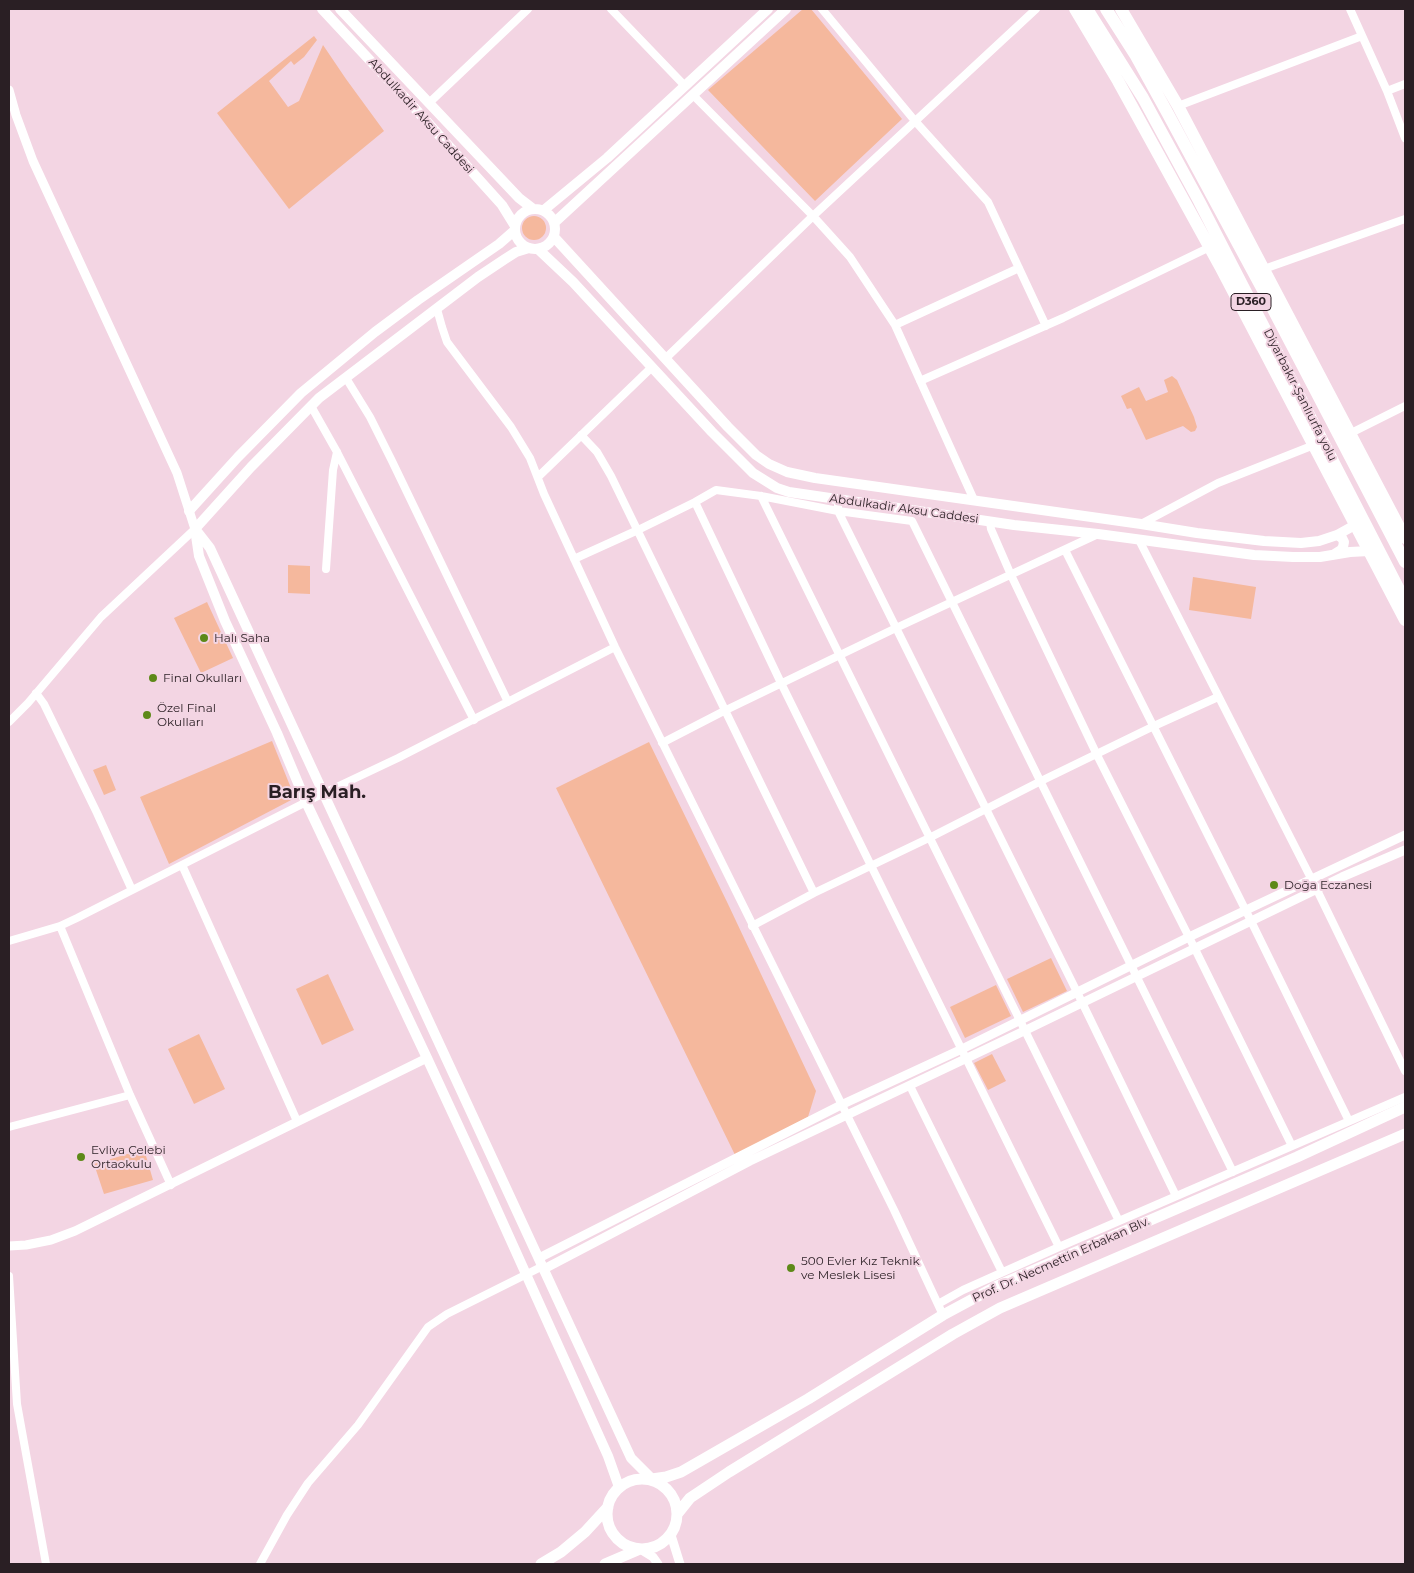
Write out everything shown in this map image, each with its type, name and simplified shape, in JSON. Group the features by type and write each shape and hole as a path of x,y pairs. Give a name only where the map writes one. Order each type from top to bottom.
{"highway":[{"path":"1075,9 1123,90 1210,247 1405,620"},
{"name":"Diyarbakır-Şanlıurfa yolu","path":"1087,9 1143,98 1199,201 1405,601"},
{"name":"Diyarbakır-Şanlıurfa yolu","path":"1106,9 1136,56 1168,114 1264,292 1405,562"},
{"path":"1121,9 1178,106 1405,538"}],"main road":[{"name":"Abdulkadir Aksu Caddesi","path":"322,9 502,205 515,228"},
{"name":"Abdulkadir Aksu Caddesi","path":"340,9 519,198 532,208"},
{"path":"544,210 608,158 768,9"},
{"path":"555,222 786,9"},
{"path":"189,511 277,416 308,387 375,332 499,244 515,228 521,214 532,208 544,210 552,217 556,227 554,236 545,247 516,252 504,259 311,406 251,467 195,529"},
{"path":"515,228 519,241 534,248"},
{"name":"Abdulkadir Aksu Caddesi","path":"554,236 728,427 756,455 769,464 787,472 815,478 1197,533 1301,543 1319,541 1337,535 1356,525"},
{"name":"Abdulkadir Aksu Caddesi","path":"534,248 573,282 712,432 753,473 777,488 789,492 990,522 1254,554 1293,558 1369,551"},
{"path":"195,529 210,548 631,1458 652,1479 662,1484 671,1492 676,1502 678,1514 676,1525 671,1535 662,1543 652,1548 640,1549 605,1564"},
{"path":"195,529 199,556 225,621 277,733 306,802 428,1058 608,1456 619,1487"},
{"path":"1332,555 1343,547 1344,542 1337,535"},
{"name":"Prof. Dr. Necmettin Erbakan Blv.","path":"652,1479 681,1472 808,1400 943,1315 997,1286 1297,1157 1405,1107"},
{"name":"Prof. Dr. Necmettin Erbakan Blv.","path":"678,1514 690,1498 729,1472 953,1334 1000,1308 1405,1134"},
{"path":"640,1549 628,1546 618,1540 611,1530 607,1519 608,1507 612,1496 619,1487 628,1481 640,1478 652,1479"},
{"path":"540,1564 561,1552 585,1532 608,1507"}],"street":[{"path":"428,103 528,9"},
{"path":"610,9 684,86"},
{"path":"822,9 915,121 988,202 1046,326"},
{"path":"666,358 813,216 1036,9"},
{"path":"1350,9 1387,91 1405,138"},
{"path":"1178,106 1362,36"},
{"path":"1387,91 1405,84"},
{"path":"9,90 33,161 178,473 195,529 101,617 28,703 9,722"},
{"path":"693,95 813,216 850,257 895,325 974,500"},
{"path":"1264,269 1405,219"},
{"path":"920,381 1046,326 1210,247"},
{"path":"895,325 1020,268"},
{"path":"438,309 447,342 510,427 530,458 539,476 544,494 615,647 842,1105 943,1315"},
{"path":"539,476 652,368"},
{"path":"346,378 370,417 508,702"},
{"path":"311,406 337,452 474,720"},
{"path":"1351,433 1405,406"},
{"path":"581,435 604,464 638,530 724,711 814,893"},
{"path":"1140,524 1218,483 1314,445"},
{"path":"326,569 333,470 337,452"},
{"path":"574,559 638,530 716,490 761,496 838,511 912,521 1233,1172"},
{"path":"761,496 1119,1221"},
{"path":"838,499 838,511 1176,1196"},
{"path":"695,502 781,683 1059,1246"},
{"path":"990,522 991,529 1011,575 1097,755 1292,1146"},
{"path":"662,743 781,683 1098,534"},
{"path":"1139,540 1312,880 1405,1071"},
{"path":"1065,550 1350,1120"},
{"path":"9,940 60,926 474,720 615,647"},
{"path":"36,693 44,704 132,890"},
{"path":"752,926 814,893 986,810 1041,781 1218,697"},
{"path":"260,1564 287,1515 308,1483 358,1425 428,1326 447,1314 526,1274 842,1105 1405,835"},
{"path":"542,1264 846,1115 910,1086 1342,877 1405,850"},
{"path":"182,865 297,1121"},
{"path":"60,926 130,1096 171,1185"},
{"path":"9,1246 51,1240 75,1231 428,1058"},
{"path":"910,1086 1002,1272"},
{"path":"9,1127 130,1096"},
{"path":"938,1304 963,1290 1059,1246 1405,1097"},
{"path":"9,1276 17,1404 46,1564"},
{"path":"671,1535 680,1564"},
{"path":"640,1549 653,1557 658,1564"}],"shaded area":[{"path":"803,9 811,9 902,119 815,201 708,90"},
{"path":"314,36 317,40 304,57 294,65 291,61 269,81 288,107 299,101 323,45 384,131 289,209 217,113"},
{"path":"534,216 542,220 546,228 542,236 534,240 526,236 522,228 526,220"},
{"path":"1172,376 1177,380 1197,427 1195,431 1191,432 1183,426 1146,440 1131,408 1127,409 1121,396 1139,387 1146,401 1168,392 1164,380"},
{"path":"288,565 310,566 310,594 288,593"},
{"path":"1193,577 1256,587 1251,619 1189,610"},
{"name":"Halı Saha","path":"207,602 233,658 201,673 174,618"},
{"path":"272,741 295,798 169,864 140,797"},
{"path":"649,742 816,1091 808,1117 735,1155 556,788"},
{"path":"106,765 116,790 104,795 93,770"},
{"path":"1051,958 1067,991 1023,1012 1007,979"},
{"path":"328,974 354,1030 322,1045 296,989"},
{"path":"996,985 1011,1016 965,1038 950,1007"},
{"path":"199,1034 225,1089 194,1104 168,1049"},
{"path":"992,1054 1006,1081 988,1090 974,1063"},
{"path":"144,1149 153,1180 104,1194 94,1164"}],"place":[{"name":"Halı Saha","path":"204,638"},
{"name":"Final Okulları","path":"153,678"},
{"name":"Özel Final Okulları","path":"147,715"},
{"name":"Doğa Eczanesi","path":"1274,885"},
{"name":"Evliya Çelebi Ortaokulu","path":"81,1157"},
{"name":"500 Evler Kız Teknik ve Meslek Lisesi","path":"791,1268"}],"district":[{"name":"Barış Mah.","path":"317,793"}]}
